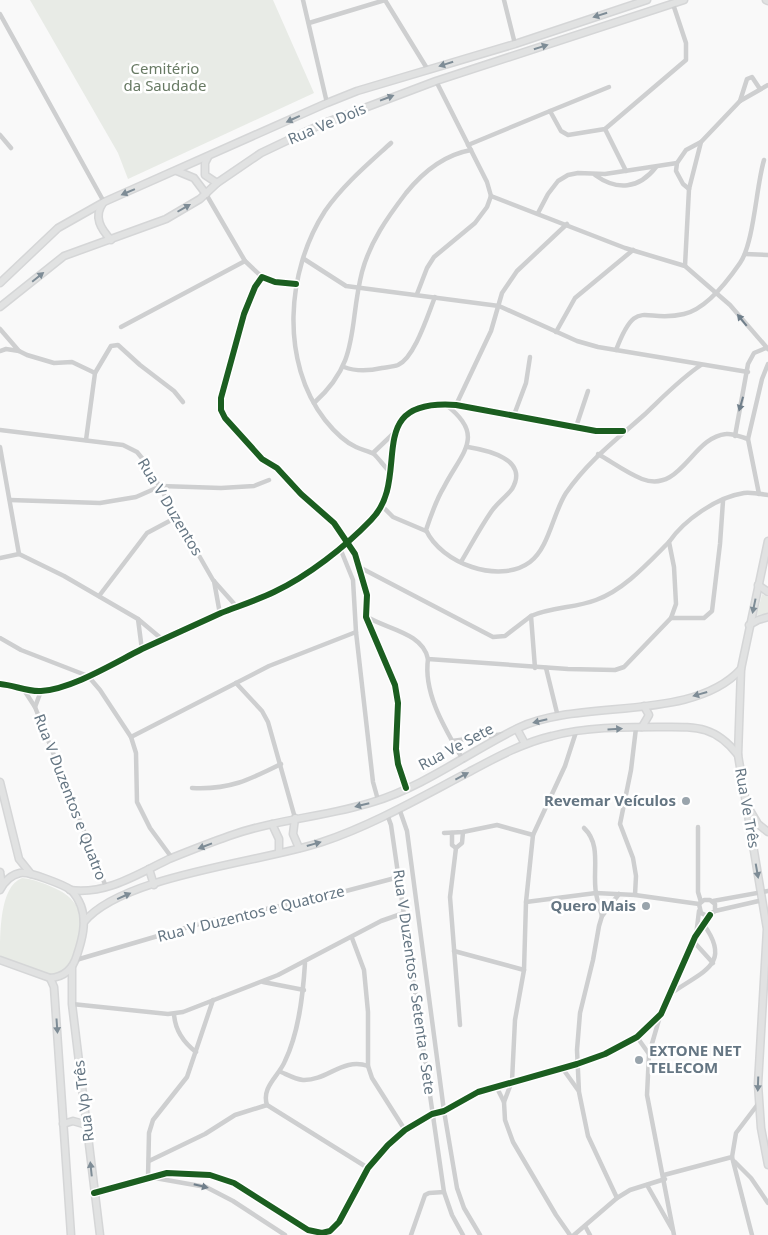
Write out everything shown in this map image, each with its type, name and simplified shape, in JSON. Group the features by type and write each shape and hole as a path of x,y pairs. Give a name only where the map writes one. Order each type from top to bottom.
{"main road":[{"name":"Rua Ve Dois","path":"0,283 58,228 104,202 327,103 358,91 516,44 647,0"},
{"name":"Rua Ve Dois","path":"0,307 64,256 166,219 206,194 217,183 261,153 289,139 382,100 684,0"},
{"path":"208,157 204,163 205,175 217,183"},
{"path":"178,170 194,178 206,194"},
{"path":"104,202 98,216 100,227 111,240"},
{"name":"Rua Ve Três","path":"768,542 740,669 738,755 745,801 764,891 763,900 767,929 767,985 758,1104 768,1166"},
{"path":"758,585 768,592"},
{"path":"749,626 764,617 768,617"},
{"name":"Rua Ve Sete","path":"70,890 87,891 106,888 172,858 230,836 295,818 339,811 378,800 463,760 517,728 558,717 669,702 715,689 726,683 740,669"},
{"path":"639,727 649,715 644,706"},
{"name":"Rua Ve Sete","path":"84,922 90,915 124,895 223,864 322,842 387,814 525,744 552,735 639,727 705,729 716,734 729,744 738,755"},
{"path":"517,728 525,744"},
{"path":"0,782 19,859 31,874"},
{"path":"745,801 758,824 768,832"},
{"path":"0,805 8,816"},
{"path":"295,818 293,834 299,848"},
{"path":"272,824 279,839 280,852"},
{"path":"150,869 154,885"},
{"path":"0,872 1,888"},
{"path":"0,960 50,978 65,974 76,960 82,940 84,922 81,906 70,890 31,874 20,873 11,877 1,888"},
{"name":"Rua Vp Três","path":"72,967 72,1004 100,1235"},
{"name":"Rua Vp Três","path":"50,978 54,987 71,1235"},
{"path":"63,1124 74,1121 87,1125"}],"street":[{"path":"303,0 327,103"},
{"path":"309,23 385,0 428,70"},
{"path":"504,0 516,44"},
{"path":"550,111 561,131 568,135 605,129 686,60 686,43 673,4"},
{"path":"1,17 104,202"},
{"path":"740,101 747,79 752,77 760,89"},
{"path":"417,294 427,268 434,257 475,224 487,207 491,196 487,182 436,81"},
{"path":"689,188 676,171 677,163 686,150 701,142 740,101 768,85"},
{"path":"468,145 609,87"},
{"path":"605,129 626,171"},
{"path":"0,135 11,148"},
{"path":"390,471 373,453 354,447 340,435 314,403 299,366 295,339 296,284 304,259 325,212 357,174 391,142"},
{"path":"685,266 689,188 701,142"},
{"path":"314,403 333,384 344,367 352,341 358,288 368,254 379,231 412,185 444,158 471,150"},
{"path":"616,350 624,330 635,318 645,314 672,316 686,314 701,306 716,291 745,254 764,160"},
{"path":"538,213 548,194 558,181 578,173 595,175 677,163"},
{"path":"595,175 607,184 627,186 648,177 657,166"},
{"path":"206,194 245,261 262,277 275,282 296,284"},
{"path":"491,196 633,250 685,266 716,291 767,348 751,357 735,427 735,436"},
{"path":"456,405 491,331 502,293 517,271 567,224"},
{"path":"556,332 575,298 633,250"},
{"path":"745,254 768,255"},
{"path":"304,259 338,282 358,288 417,294 499,306 577,341 616,350 748,372"},
{"path":"121,326 245,261"},
{"path":"262,277 244,314 221,398 221,410 225,418 262,459 277,468 292,482 300,494 334,523 355,554 361,568 367,595 366,617 395,685 398,703 396,750 398,764 406,788"},
{"path":"344,367 353,370 372,371 398,365 416,343 435,297"},
{"path":"0,328 20,351"},
{"path":"86,440 95,373 112,346 118,345 174,391 183,402"},
{"path":"0,351 6,349 20,351 54,363 72,362 95,373"},
{"path":"514,416 526,382 530,357"},
{"path":"759,494 748,439 762,379 768,364"},
{"path":"382,506 394,517 427,533 453,558 461,562 487,573 517,570 530,562 544,546 551,523 565,495 598,454 701,365"},
{"path":"576,427 588,391"},
{"path":"373,453 395,432 408,414 436,403 596,431 623,431"},
{"path":"427,533 444,487 468,447 465,424 457,413 445,404"},
{"path":"727,434 735,427"},
{"name":"Rua V Duzentos","path":"0,430 123,445 137,452 161,486 213,580 237,607"},
{"path":"0,684 24,690 41,691 88,676 290,583 347,543 373,518 382,506 387,494 395,432"},
{"path":"598,454 643,480 656,480 679,472 705,443 714,437 727,434 748,439"},
{"path":"0,446 10,500 10,515 19,554"},
{"path":"461,562 485,522 512,488 516,479 509,461 500,455 468,447"},
{"path":"10,500 100,503 136,496 161,486 220,488 254,486 269,480"},
{"path":"361,568 493,637 506,636 531,616 555,608 596,600 609,593 669,542 692,518 723,501 744,493 768,495"},
{"path":"671,618 704,618 710,616 717,571 723,501"},
{"path":"99,596 147,533 177,517"},
{"path":"428,659 535,668 615,670 624,667 671,618 676,604 675,575 669,542"},
{"path":"340,548 353,580 356,632 373,782 378,800"},
{"path":"0,558 19,554 138,618 163,640"},
{"name":"Rua V Duzentos","path":"213,580 220,614"},
{"path":"531,616 535,668"},
{"path":"366,617 407,635 423,645 428,659 426,670 429,688 452,741 463,760"},
{"path":"138,618 142,650"},
{"path":"131,737 269,666 356,632"},
{"path":"0,638 21,650 88,676 113,708 131,737 136,753 137,802 150,828 172,858"},
{"path":"546,668 558,717"},
{"path":"236,683 262,711 273,734 295,818"},
{"name":"Rua V Duzentos e Quatro","path":"24,690 35,707 106,888"},
{"name":"Rua V Duzentos e Quatro","path":"35,707 41,691"},
{"path":"634,895 636,876 633,858 620,824 639,727"},
{"path":"504,1102 512,1081 515,1020 524,970 526,902 533,835 565,766 576,732"},
{"path":"452,741 510,733"},
{"path":"192,788 214,790 230,787 281,764"},
{"path":"399,808 407,831 444,1111 457,1188 464,1208 480,1235"},
{"name":"Rua V Duzentos e Setenta e Sete","path":"387,814 399,877 444,1192 452,1215 463,1235"},
{"path":"444,833 463,832 497,825 533,835"},
{"path":"698,827 698,892 700,903 694,940 713,963"},
{"path":"584,828 591,835 594,844 596,893 602,916"},
{"path":"460,1025 450,897 456,848 462,843 463,832"},
{"path":"452,833 452,845 456,848"},
{"name":"Rua V Duzentos e Quatorze","path":"76,960 209,920 327,896 399,877"},
{"path":"526,902 596,893 634,895 700,903 707,899 713,902 764,891"},
{"path":"617,1198 588,1136 579,1092 577,1064 578,1024 602,916 618,894"},
{"path":"674,1234 647,1095 649,1054 661,1014 694,940 710,915 715,910 763,900"},
{"path":"713,902 715,910"},
{"path":"699,910 704,915 710,915"},
{"path":"72,1004 174,1014 262,982 305,963 381,921 404,912"},
{"path":"672,993 713,963 716,958 716,945 704,925"},
{"path":"352,938 364,970 367,995 368,1066 372,1078 405,1130"},
{"path":"454,951 524,970"},
{"path":"305,963 304,990 292,1045 280,1072 267,1090 265,1098 267,1105 368,1168"},
{"path":"262,982 304,990"},
{"path":"150,1178 149,1133 154,1120 187,1077 212,1000"},
{"path":"174,1014 178,1032 184,1042 196,1052"},
{"path":"330,1235 368,1168 388,1145 405,1130 432,1114 444,1111 465,1097 512,1081 563,1069 605,1054 637,1037 661,1014"},
{"path":"637,1037 649,1054"},
{"path":"280,1072 303,1080 312,1079 345,1064 355,1063 368,1066"},
{"path":"563,1069 579,1092"},
{"path":"496,1086 504,1102 505,1120 513,1142 556,1215 572,1235 617,1198 630,1190 664,1177 734,1159"},
{"path":"752,1235 734,1159 736,1133 758,1104"},
{"path":"149,1161 205,1134 235,1115 267,1105"},
{"path":"734,1159 751,1178 768,1203"},
{"path":"94,1193 167,1173 184,1173 223,1178 251,1193 308,1230 322,1233 335,1227"},
{"path":"150,1178 206,1187 233,1201 285,1235"},
{"path":"647,1185 674,1234"},
{"path":"410,1235 425,1195 429,1192 444,1192"},
{"path":"585,1226 590,1235"}],"green space":[{"name":"Cemitério da Saudade","path":"30,0 273,0 314,93 128,179 118,153"},
{"path":"762,594 768,597 768,614 757,615"},
{"path":"22,878 52,887 65,894 74,903 79,912 79,933 69,969 53,976 5,960 0,956 1,923 5,900 9,890"}],"cycle path":[{"path":"296,284 275,282 262,277 255,287 244,314 221,398 221,410 225,418 262,459 277,468 301,494 334,523 355,554 367,595 366,617 395,685 398,703 396,749 398,764 406,788"},
{"path":"0,684 36,691 66,686 221,613 274,592 300,578 338,550 371,520 383,502 389,483 393,444 398,427 408,414 426,406 456,405 596,431 623,431"},
{"path":"94,1193 167,1173 210,1175 234,1183 308,1230 322,1233 330,1231 339,1222 368,1168 388,1145 405,1130 432,1114 444,1111 478,1092 577,1064 605,1054 637,1037 661,1014 695,937 710,915"}],"place":[{"name":"Revemar Veículos","path":"686,801"},
{"name":"Quero Mais","path":"646,906"},
{"name":"EXTONE NET TELECOM","path":"639,1060"}]}
